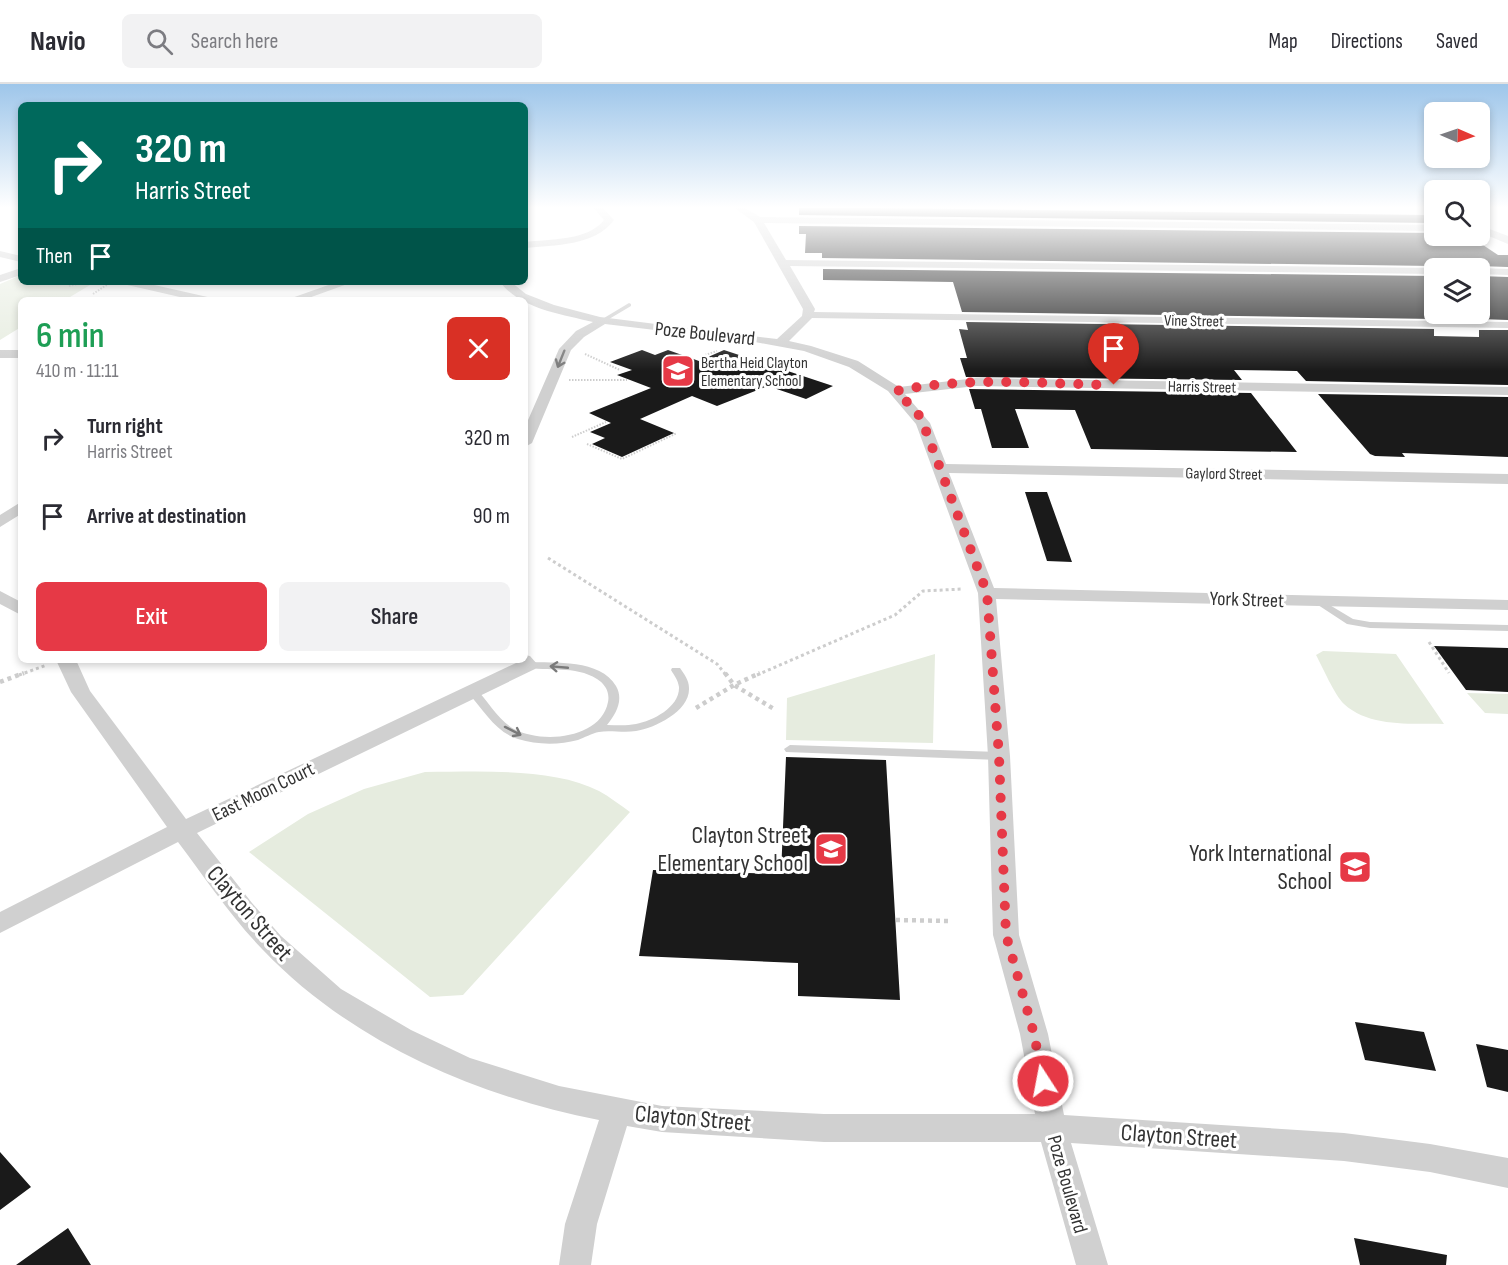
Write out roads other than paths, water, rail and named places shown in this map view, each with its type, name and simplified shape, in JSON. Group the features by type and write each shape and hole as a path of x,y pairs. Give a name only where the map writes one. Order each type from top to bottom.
{"street":[{"path":"781,342 809,315 783,263 1424,271"},
{"path":"0,279 18,272"},
{"path":"1490,272 1508,272"},
{"path":"150,285 196,297"},
{"path":"301,297 339,285"},
{"name":"Poze Boulevard","path":"509,285 526,297"},
{"name":"Poze Boulevard","path":"528,298 544,305 602,321 781,342 851,365 896,391 917,412 941,468 987,593 999,756 1006,935 1034,1034 1052,1128 1092,1265"},
{"name":"Vine Street","path":"809,315 1508,325"},
{"path":"528,436 565,349 580,334 602,321"},
{"path":"0,354 18,354"},
{"name":"Harris Street","path":"896,391 976,382 1508,391"},
{"name":"Gaylord Street","path":"941,468 1508,479"},
{"path":"0,522 18,509"},
{"name":"York Street","path":"987,593 1508,605"},
{"path":"0,596 18,608"},
{"name":"Clayton Street","path":"58,663 182,831 272,943 332,998 401,1038 463,1068 560,1099 662,1119 825,1128 1052,1128 1344,1147 1430,1158 1508,1173"},
{"name":"East Moon Court","path":"0,923 182,831 472,691 524,663"},
{"path":"574,1265 581,1224 616,1111"}],"lane":[{"path":"602,321 629,305"},
{"path":"1318,601 1350,622 1370,625 1508,628"},
{"path":"528,662 590,672 609,683 614,692 615,704 609,717 598,728"},
{"path":"472,691 500,724 510,732 527,737 567,739 598,728 619,730 640,727 660,719 680,702 685,685 682,676 676,670"},
{"path":"790,749 999,756"}],"place":[{"name":"Bertha Heid Clayton Elementary School","path":"678,371"},
{"name":"Clayton Street Elementary School","path":"831,849"},
{"name":"York International School","path":"1355,867"}]}
